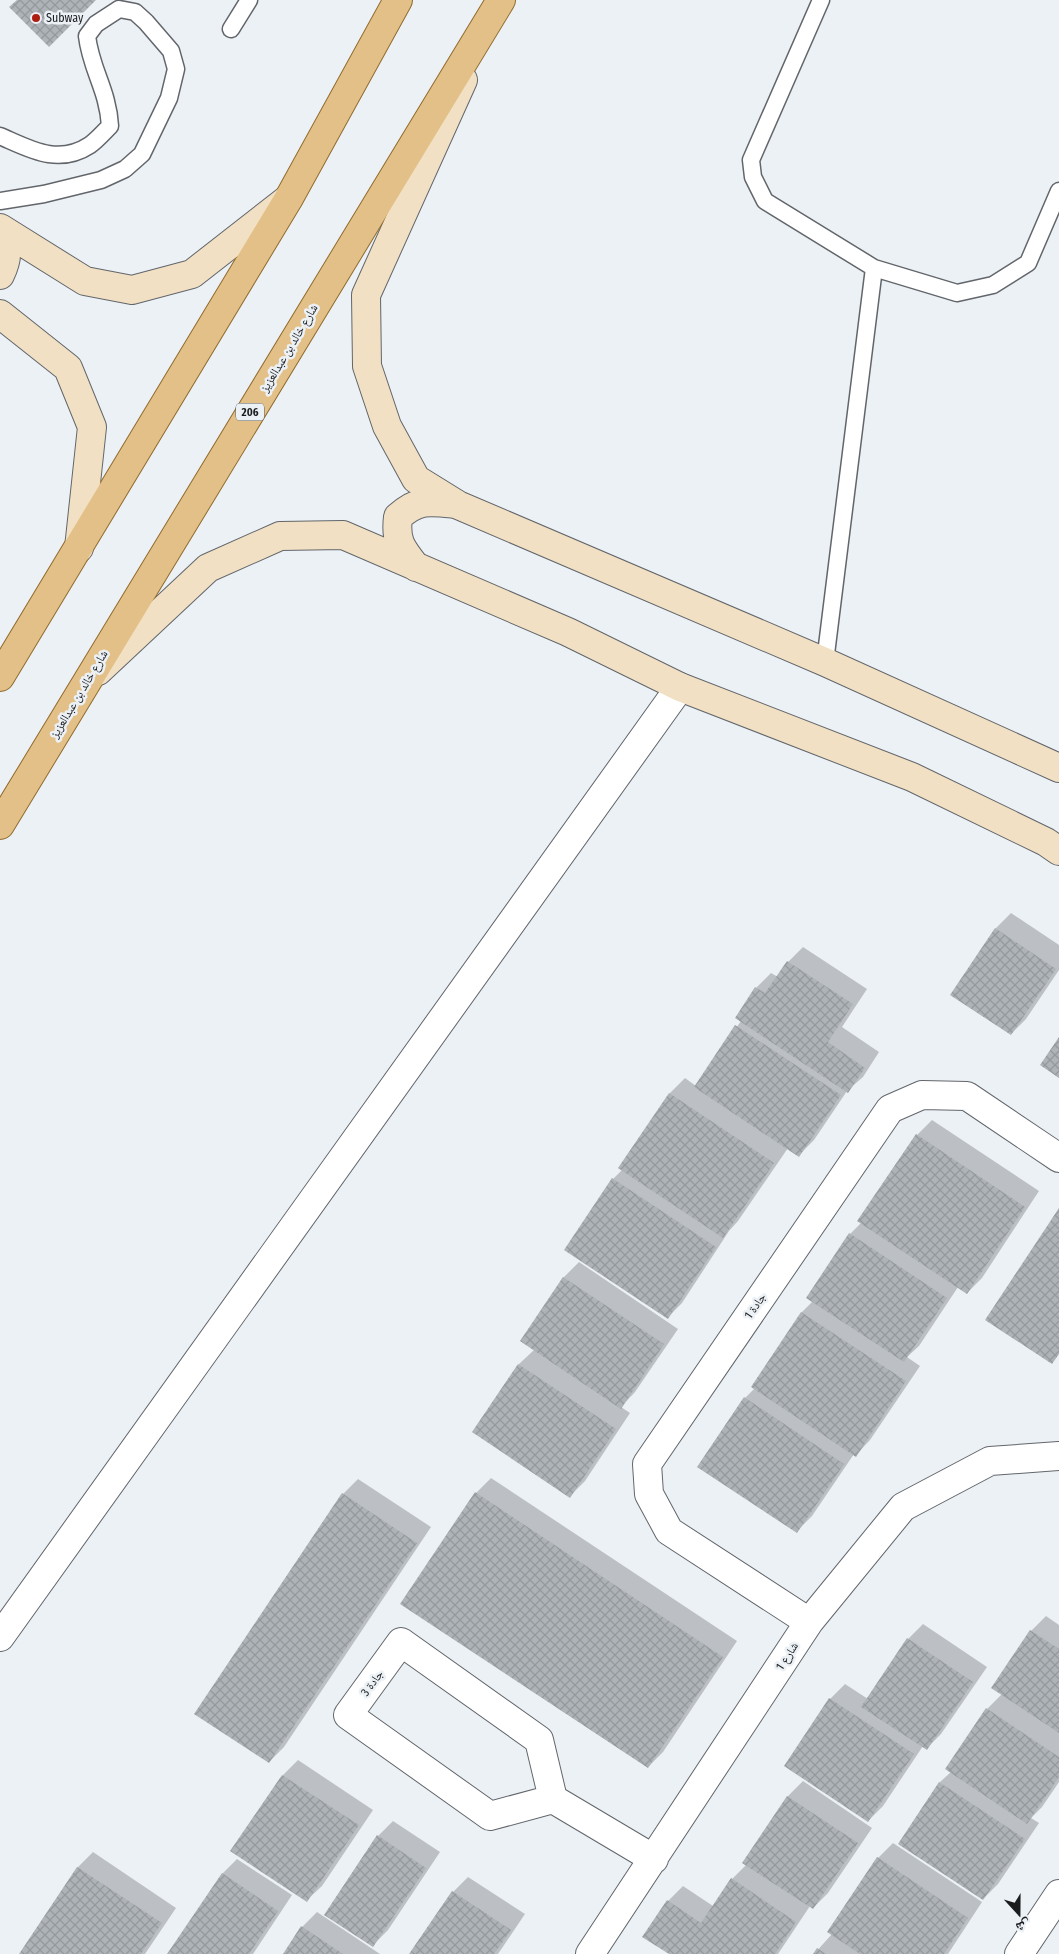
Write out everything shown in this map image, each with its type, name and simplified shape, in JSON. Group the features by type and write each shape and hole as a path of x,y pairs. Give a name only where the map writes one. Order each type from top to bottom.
{"main road":[{"path":"0,677 289,198 398,0"},
{"name":"شارع خالد بن عبدالعزيز","path":"0,825 497,7"}],"street":[{"path":"497,7 366,295 367,366 387,426 416,479 458,505 826,662 1059,768"},
{"path":"0,228 85,281 132,290 192,274 289,198"},
{"path":"0,233 4,240 7,257 0,275"},
{"path":"0,314 68,368 92,427 79,548"},
{"path":"416,567 403,550 396,535 398,516 410,506 429,501 458,505"},
{"path":"86,683 208,568 280,536 343,535 568,632 680,687 912,777 1046,842 1059,851"},
{"path":"0,1637 680,687"},
{"name":"جادة 1","path":"809,1622 669,1531 649,1494 647,1464 890,1109 922,1095 967,1096 1059,1158"},
{"name":"شارع 1","path":"590,1954 809,1622 903,1507 990,1461 1059,1456"},
{"name":"جادة 3","path":"401,1642 539,1740 554,1799 490,1816 348,1715 401,1642"},
{"path":"554,1799 654,1859"},
{"path":"1019,1954 1059,1894"}],"lane":[{"path":"231,29 249,0"},
{"path":"821,0 751,160 753,177 765,201 874,268 957,293 993,285 1028,263 1059,191"},
{"path":"0,136 43,155 66,154 90,145 110,126 109,105 89,55 86,36 96,24 119,9 136,12 171,50 176,69 169,98 142,154 125,169 101,180 44,194 0,201"},
{"path":"826,662 874,268"}],"building":[{"path":"17,0 96,0 49,47 9,7"},
{"path":"995,928 1056,969 1011,1035 950,995"},
{"path":"787,961 853,1004 828,1042 865,1068 848,1093 735,1018 755,987 765,993"},
{"path":"735,1025 841,1095 799,1157 694,1087"},
{"path":"1059,1037 1059,1078 1040,1065"},
{"path":"669,1093 774,1163 723,1238 618,1168"},
{"path":"916,1134 1025,1207 967,1294 857,1221"},
{"path":"612,1178 716,1247 668,1319 564,1250"},
{"path":"1059,1208 1059,1354 1052,1364 985,1320"},
{"path":"849,1233 947,1298 904,1362 806,1298"},
{"path":"563,1277 664,1344 621,1409 520,1341"},
{"path":"801,1312 906,1381 856,1457 751,1387"},
{"path":"518,1364 616,1429 570,1498 472,1432"},
{"path":"744,1397 844,1464 797,1533 697,1467"},
{"path":"475,1492 723,1657 648,1768 400,1604"},
{"path":"342,1493 417,1543 269,1763 194,1714"},
{"path":"1030,1630 1059,1649 1059,1733 991,1688"},
{"path":"907,1638 973,1682 927,1750 861,1707"},
{"path":"829,1698 914,1754 868,1822 784,1766"},
{"path":"986,1708 1059,1757 1059,1777 1027,1824 945,1769"},
{"path":"282,1775 359,1825 307,1902 230,1851"},
{"path":"939,1782 1025,1839 983,1900 898,1844"},
{"path":"787,1796 858,1843 813,1909 742,1863"},
{"path":"377,1835 426,1868 373,1947 324,1915"},
{"path":"877,1857 968,1918 944,1954 860,1954 827,1932"},
{"path":"77,1867 162,1923 141,1954 19,1954"},
{"path":"222,1873 278,1911 249,1954 167,1954"},
{"path":"731,1878 796,1922 775,1954 669,1954 642,1937 667,1900 701,1923"},
{"path":"452,1891 511,1930 494,1954 409,1954"},
{"path":"301,1926 343,1954 283,1954"},
{"path":"817,1948 826,1954 813,1954"}],"place":[{"name":"Subway","path":"36,18"}]}
